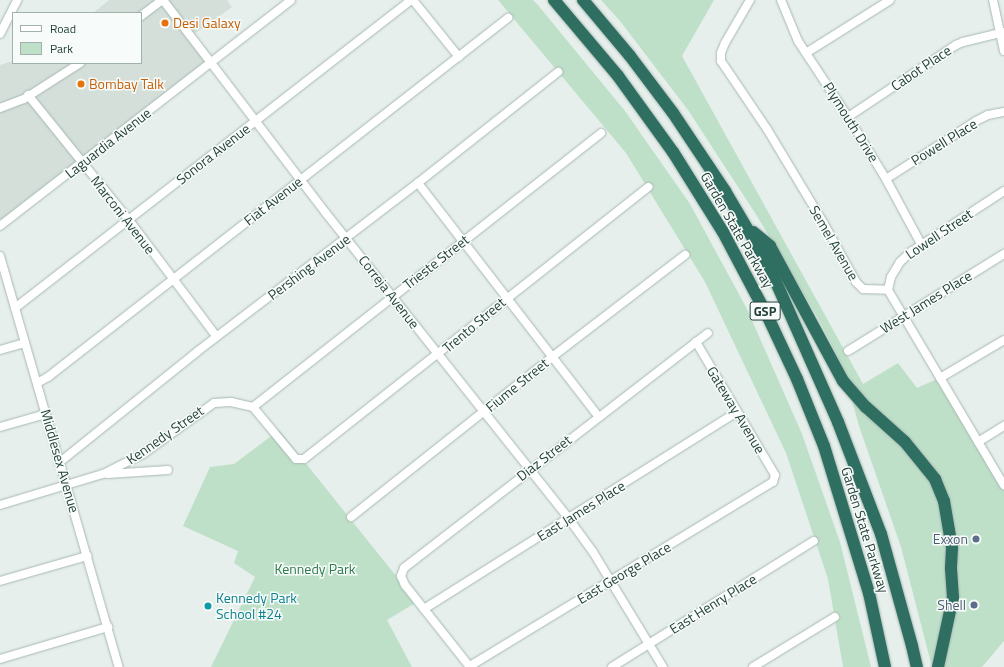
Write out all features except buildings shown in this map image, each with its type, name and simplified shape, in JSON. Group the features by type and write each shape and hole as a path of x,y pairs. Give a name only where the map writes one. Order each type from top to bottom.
{"highway":[{"name":"Garden State Parkway","path":"554,0 618,76 673,152 723,232 764,308 799,385 824,446 869,593 885,667"},
{"name":"Garden State Parkway","path":"583,0 630,56 673,113 747,227 768,264 838,422 880,534 917,667"},
{"path":"747,227 770,246 843,381 866,407 905,442 935,479 944,501 952,548 951,569 953,597 938,667"}],"street":[{"path":"0,34 17,0"},
{"path":"142,15 162,0"},
{"name":"Correja Avenue","path":"162,0 483,413 568,519 611,581 663,667"},
{"name":"Laguardia Avenue","path":"0,226 291,0"},
{"path":"412,0 459,57"},
{"name":"Sonora Avenue","path":"15,308 412,0"},
{"name":"Semel Avenue","path":"750,0 725,42 721,62 767,129 824,224 856,282 863,289 888,290"},
{"name":"Plymouth Drive","path":"782,0 798,41 848,117 886,179 921,244"},
{"path":"993,0 1002,32 1004,51"},
{"path":"806,53 887,1"},
{"name":"Fiat Avenue","path":"37,383 48,377 508,18"},
{"name":"Cabot Place","path":"848,117 956,45 1002,32"},
{"path":"0,108 24,99 78,64"},
{"name":"Pershing Avenue","path":"60,462 216,336 347,238 558,72"},
{"name":"Marconi Avenue","path":"28,95 128,220 216,336"},
{"name":"Powell Place","path":"886,179 970,124 988,116 1004,112"},
{"name":"Trieste Street","path":"253,407 392,296 601,133"},
{"path":"418,183 598,416"},
{"name":"Trento Street","path":"253,407 296,459 304,459 648,187"},
{"name":"Lowell Street","path":"888,290 891,277 900,262 921,244 1004,190"},
{"name":"West James Place","path":"848,351 1004,254"},
{"name":"Fiume Street","path":"351,516 684,255"},
{"name":"Middlesex Avenue","path":"0,256 2,272 15,308 108,627 118,667"},
{"path":"888,290 1004,485"},
{"name":"Diaz Street","path":"424,609 402,580 401,572 407,565 598,416 708,333"},
{"path":"940,378 1004,340"},
{"name":"Gateway Avenue","path":"696,342 776,478"},
{"path":"0,350 25,343"},
{"name":"Kennedy Street","path":"0,505 103,474 143,454 209,405 231,402 253,407"},
{"name":"East James Place","path":"424,609 737,412"},
{"path":"0,427 46,414"},
{"path":"978,442 1004,426"},
{"name":"Kennedy Street","path":"103,474 168,470"},
{"name":"East George Place","path":"470,667 768,486 776,478"},
{"name":"East Henry Place","path":"612,667 814,541"},
{"path":"0,582 87,556"},
{"path":"424,609 470,667"},
{"path":"753,667 836,617"},
{"path":"0,659 108,627"}],"shaded area":[{"path":"109,0 227,0 232,7 190,37 210,63 0,226 0,65 12,61 12,64 142,64 142,12 94,12"}],"green space":[{"path":"498,0 533,0 537,4 625,111 690,204 747,309 802,434 840,542 871,667 843,667 828,579 786,453 705,282 626,153"},
{"path":"601,0 714,0 682,56 863,384 898,363 917,388 937,379 1004,487 1004,641 982,667 932,667 901,547 859,426 842,365 817,316 757,216 688,110 620,21"},
{"name":"Kennedy Park","path":"279,430 417,602 387,620 412,667 211,667 255,577 234,563 238,551 183,526 210,467 234,464"}],"place":[{"name":"Desi Galaxy","path":"165,23"},
{"name":"Bombay Talk","path":"81,84"},
{"name":"Exxon","path":"976,539"},
{"name":"Shell","path":"974,605"},
{"name":"Kennedy Park School #24","path":"208,606"}]}
